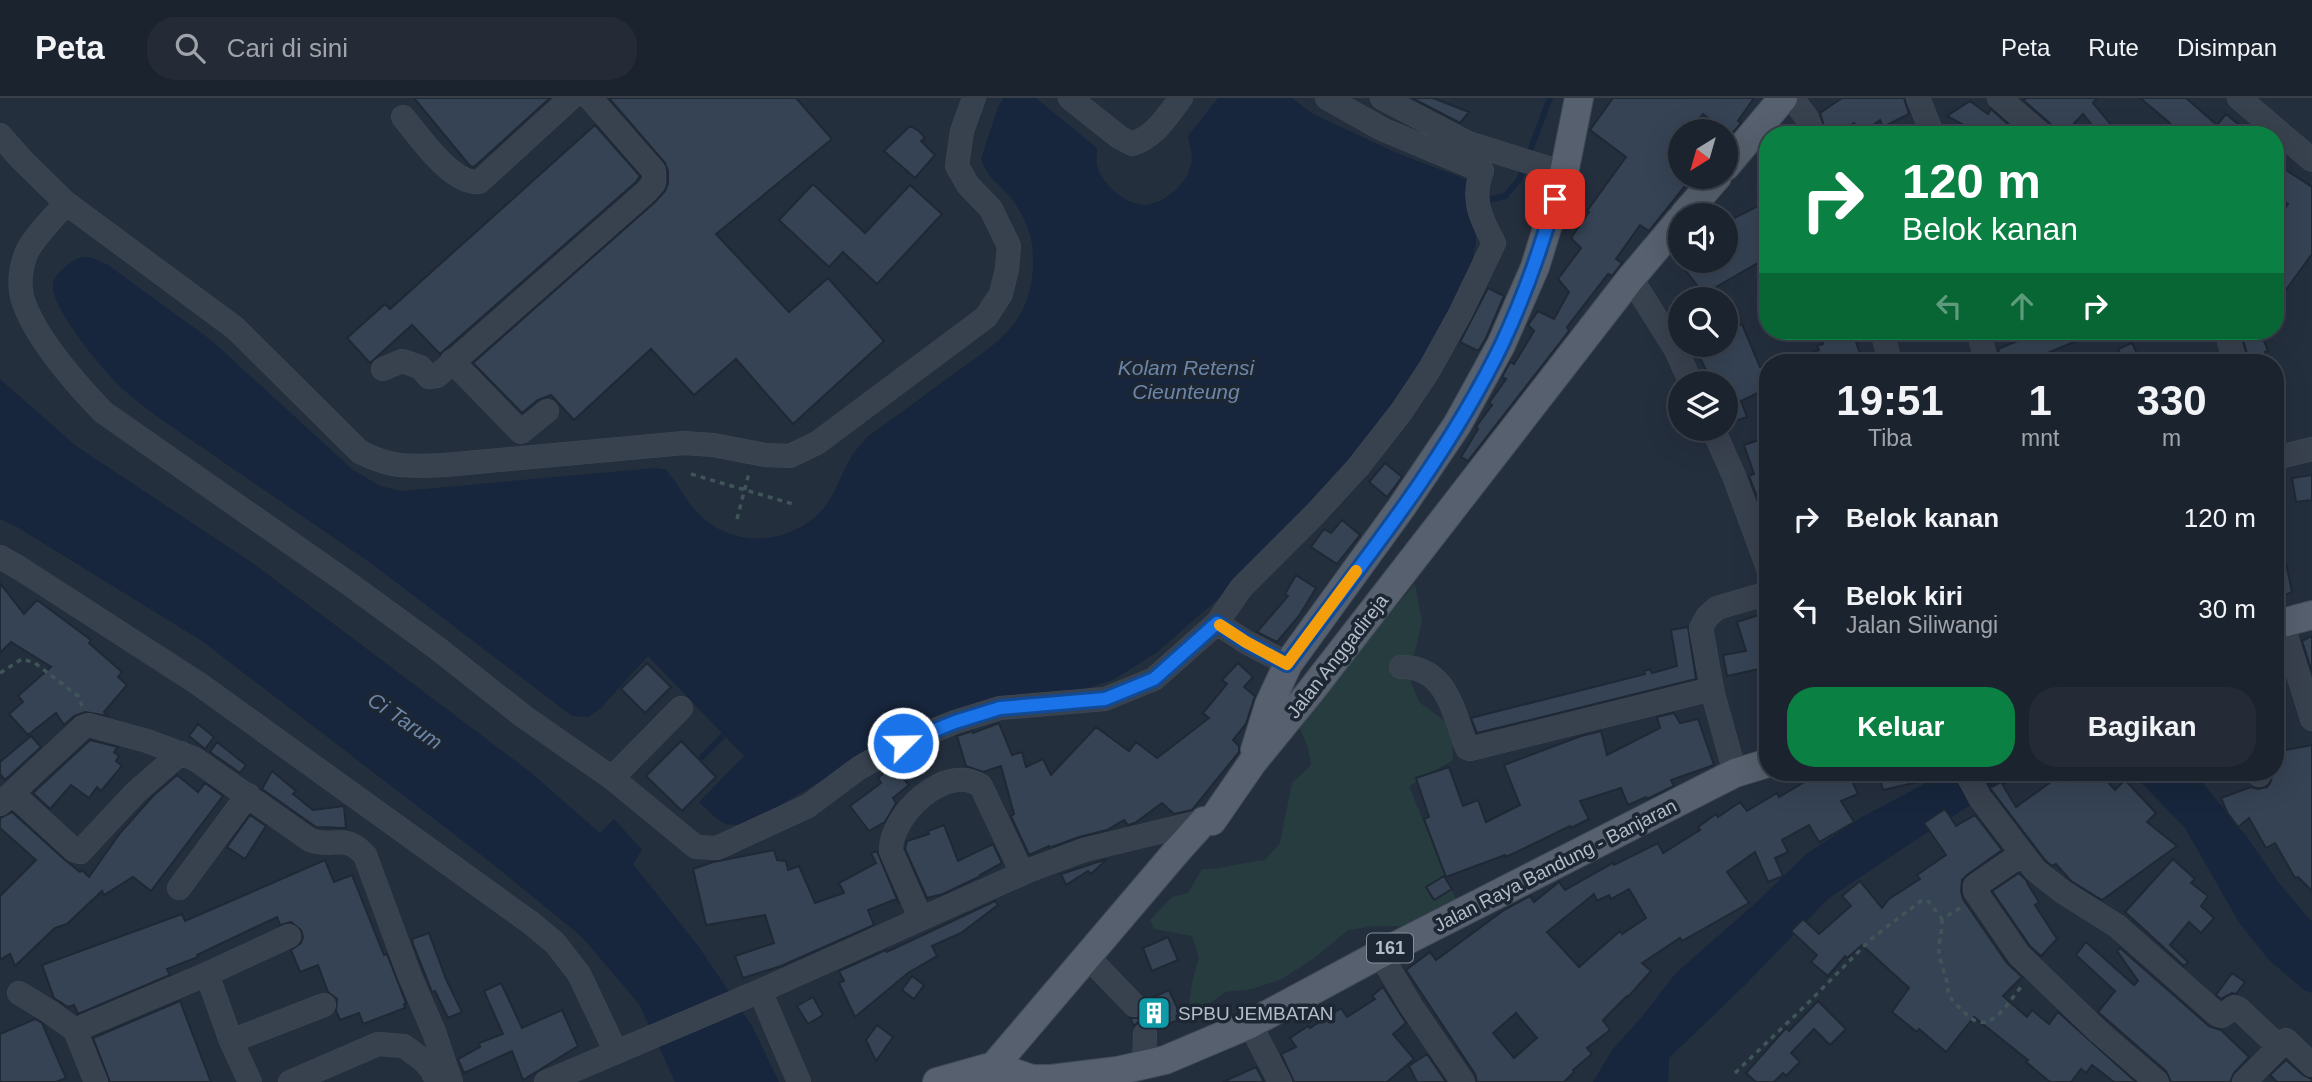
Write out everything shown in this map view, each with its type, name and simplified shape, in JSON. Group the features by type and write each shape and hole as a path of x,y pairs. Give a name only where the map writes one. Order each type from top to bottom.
{"main road":[{"path":"1252,763 1269,705 1287,664 1401,508 1457,425 1501,345 1535,267 1564,173 1579,98"},
{"path":"1760,126 1783,98"},
{"path":"1738,152 1759,127"},
{"path":"1694,203 1707,189"},
{"name":"Jalan Anggadireja","path":"989,1074 1204,821 1212,821 1252,763 1668,234"},
{"path":"2284,622 2312,615"},
{"name":"Jalan Raya Bandung - Banjaran","path":"989,1074 1029,1081 1071,1077 1164,1060 1250,1024 1380,954 1735,773 1759,766"},
{"path":"937,1082 989,1074"}],"street":[{"path":"403,117 447,167 464,181 479,182 570,98"},
{"path":"383,369 402,361 420,367 429,377 433,377 646,192 653,183 654,171 590,98"},
{"path":"0,135 66,203 235,328 360,452 381,462 405,466 445,465 684,443 713,444 754,453 790,456 817,443 986,317 1001,294 1009,246 991,209 968,185 957,166 962,131 974,98"},
{"path":"1070,98 1119,137 1132,144 1145,140 1181,98"},
{"path":"66,203 27,251 20,274 22,296 31,318 72,380 103,412 437,648 523,716 612,778 696,847 717,848 808,806 859,768 903,743 955,722 1000,708 1105,699 1154,679 1217,623 1241,588 1359,467 1429,370 1494,243 1480,218 1476,199 1477,184 1482,171 1382,129 1327,98"},
{"path":"1382,98 1468,143 1564,173"},
{"path":"1792,98 1810,126"},
{"path":"1918,98 1929,126"},
{"path":"1999,98 2032,126"},
{"path":"2239,98 2272,126"},
{"path":"2284,136 2312,160"},
{"path":"1631,278 1676,350 1686,371"},
{"path":"452,361 521,432 547,411"},
{"path":"1718,441 1759,544"},
{"path":"2284,456 2312,449"},
{"path":"0,557 199,684 531,923 555,943 575,968 625,1049"},
{"path":"1735,773 1712,689 1701,628 1707,617 1717,608 1759,596"},
{"path":"1217,623 1287,664"},
{"path":"2284,641 2312,719"},
{"path":"1401,667 1415,667 1429,673 1445,689 1467,748 1470,749 1712,689"},
{"path":"612,778 681,708"},
{"path":"181,753 136,792 80,852 6,799 83,727 89,725 147,741 181,753 203,764 310,840 320,843 346,842 357,847 365,855 451,1082"},
{"path":"920,918 891,851 891,843 893,834 921,797 943,783 962,778 981,786 1023,873"},
{"path":"1971,781 1980,798 2035,870 2063,892 2117,926 2218,1014 2222,1016 2234,1007 2239,1009 2278,1046"},
{"path":"179,888 248,795"},
{"path":"546,1082 751,995 1023,873 1084,850 1204,821"},
{"path":"2022,854 1974,889 2019,955 2100,1033 2157,1082"},
{"path":"75,1030 289,936"},
{"path":"1380,954 1411,1006 1463,1082"},
{"path":"1087,956 1134,1005"},
{"path":"207,974 230,1041 250,1082"},
{"path":"19,993 75,1030 96,1082"},
{"path":"751,995 799,1082"},
{"path":"230,1041 324,1005"},
{"path":"1250,1024 1280,1082"},
{"path":"1143,1065 1145,1034"},
{"path":"2244,1082 2286,1040 2312,1065"},
{"path":"290,1082 379,1044 404,1046 424,1061 437,1082"}],"path":[{"path":"737,519 754,453"},
{"path":"691,474 793,504"},
{"path":"0,673 22,659 35,663 78,696 89,725"},
{"path":"1942,919 1979,897"},
{"path":"1735,1073 1871,939 1921,901 1929,902 1942,919 1939,952 1950,999 1976,1023 1987,1023 1996,1017 2035,971"}],"green space":[{"path":"1415,584 1422,622 1409,677 1419,702 1452,726 1453,760 1409,786 1456,900 1405,926 1375,926 1348,930 1313,959 1282,979 1252,989 1225,992 1204,1008 1189,1005 1199,957 1192,936 1154,929 1150,920 1172,897 1188,893 1202,869 1265,860 1280,843 1292,783 1311,765 1308,748 1297,722"}],"water":[{"name":"Kolam Retensi Cieunteung","path":"1004,98 1036,98 1097,148 1097,165 1110,187 1126,199 1143,205 1163,199 1175,191 1184,180 1192,160 1188,136 1218,98 1292,98 1313,114 1399,154 1468,180 1465,195 1475,222 1476,243 1471,267 1445,323 1385,420 1338,476 1226,592 1156,653 1113,680 846,766 752,822 743,824 722,822 699,802 744,756 648,656 600,709 588,717 572,716 372,564 152,413 104,369 69,323 54,294 53,284 56,277 76,259 86,257 108,265 211,340 353,470 380,486 401,491 655,468 666,470 693,508 712,525 743,537 777,536 809,522 822,510 853,454 867,437 989,348 1007,332 1021,313 1032,275 1030,235 1016,205 990,176 981,159 998,107"},
{"name":"Ci Tarum","path":"0,379 76,446 254,564 529,771 600,833 614,819 642,850 633,864 699,947 752,1026 779,1082 675,1082 639,1004 582,937 489,861 202,641 0,519"},
{"path":"1930,781 2011,781 1828,899 1746,984 1669,1058 1668,1082 1593,1082 1612,1050 1675,974 1805,855 1860,818"},
{"path":"2140,781 2201,781 2247,837 2279,883 2312,922 2312,993 2304,990 2269,960 2240,924 2185,828"}],"building":[{"path":"414,98 550,98 474,167 470,166"},
{"path":"609,98 796,98 832,139 716,234 789,312 828,278 884,341 793,424 736,359 694,395 651,349 574,420 551,395 538,400 522,413 473,363 665,191 668,171 665,163"},
{"path":"1412,98 1433,98 1469,112 1460,123"},
{"path":"1613,98 1754,98 1738,121 1710,119 1703,114 1699,119 1668,119 1668,189 1682,189 1671,203 1668,203 1668,207 1649,231 1640,225 1616,259 1622,263 1612,276 1608,274 1567,327 1569,331 1468,461 1461,457 1478,429 1476,427 1492,405 1489,403 1506,379 1502,377 1510,362 1514,364 1534,331 1528,325 1538,311 1554,319 1569,292 1558,279 1581,248 1571,238 1626,157 1590,130"},
{"path":"1842,98 1904,98 1909,114 1885,126 1880,120 1872,126 1856,126 1854,123 1849,126 1824,126 1820,113"},
{"path":"2097,98 2093,103 2112,126 2093,126 2083,114 2072,126 2052,126 2023,100"},
{"path":"2140,98 2186,98 2217,125 2226,114 2240,126 2167,126 2170,123"},
{"path":"1970,101 1988,114 1991,109 2010,126 1965,126 1947,116"},
{"path":"595,125 640,176 636,182 440,354 412,325 370,363 347,338 385,304 390,309"},
{"path":"910,126 919,131 925,138 921,141 935,155 915,178 884,151"},
{"path":"2284,169 2312,187 2312,254 2284,293 2284,210 2288,204 2284,201"},
{"path":"813,184 865,233 910,185 942,214 877,284 843,252 829,267 779,220"},
{"path":"1759,206 1759,262 1716,287 1698,287 1687,273 1738,273 1738,216"},
{"path":"1488,288 1504,296 1486,338 1479,350 1476,350 1460,342"},
{"path":"1738,322 1742,324 1759,365 1759,392 1741,401 1747,417 1738,420 1738,371 1706,371 1700,357 1738,357"},
{"path":"1821,340 1855,340 1860,354 1809,354 1819,350 1817,346 1823,344"},
{"path":"2020,340 2079,340 2045,354 1999,354 1998,349"},
{"path":"2243,340 2264,340 2268,351 2266,354 2247,354"},
{"path":"2132,343 2137,354 2120,354 2118,349"},
{"path":"1759,440 1759,502 1749,476 1754,474 1744,445"},
{"path":"1385,463 1402,477 1387,497 1369,482"},
{"path":"2312,475 2312,500 2296,502 2292,478"},
{"path":"1342,520 1360,535 1337,564 1311,547 1324,529 1331,533"},
{"path":"2284,554 2292,592 2284,595"},
{"path":"1296,575 1316,588 1299,616 1277,642 1257,632 1288,596 1285,594"},
{"path":"0,583 24,614 37,600 91,640 89,643 122,672 118,677 127,685 104,712 108,716 85,712 74,716 64,725 56,713 28,735 9,714 23,702 18,696 51,667 11,642 0,653"},
{"path":"1759,615 1759,669 1727,676 1723,655 1746,651 1737,622"},
{"path":"1688,627 1696,679 1477,733 1471,718 1645,674 1644,671 1650,669 1652,673 1677,666 1671,630"},
{"path":"2312,636 2312,672 2302,641"},
{"path":"647,663 671,687 645,713 621,689"},
{"path":"1238,663 1253,677 1244,687 1255,696 1246,724 1233,740 1239,746 1239,752 1192,810 1174,814 1162,803 1135,823 1128,825 1124,820 1107,830 1049,846 1029,855 1011,816 1014,814 1001,766 983,772 966,766 957,736 999,723 1012,755 1022,752 1026,767 1043,759 1051,775 1096,727 1129,751 1136,742 1157,758 1209,718 1203,713 1227,684 1222,680"},
{"path":"1674,713 1680,723 1698,719 1714,765 1671,780 1674,786 1628,805 1621,788 1580,801 1589,819 1506,857 1505,855 1446,877 1424,819 1429,817 1416,778 1449,767 1463,806 1478,800 1486,822 1520,805 1504,765 1601,731 1607,755 1660,728 1657,717"},
{"path":"198,724 214,737 205,749 189,736"},
{"path":"31,736 41,747 5,780 0,774 0,762"},
{"path":"90,740 118,747 114,752 119,756 116,761 122,766 101,791 97,787 89,798 71,785 50,809 33,793"},
{"path":"681,741 716,777 682,811 646,776"},
{"path":"217,742 246,765 240,773 210,752"},
{"path":"2312,745 2312,891 2298,877 2295,878 2275,843 2266,848 2249,818 2238,827 2221,798 2251,787 2267,787 2271,781 2284,781 2284,750"},
{"path":"892,766 909,785 893,798 896,803 885,822 869,831 850,806 881,783 878,778"},
{"path":"272,771 296,791 293,794 313,810 344,806 346,828 316,827 262,789"},
{"path":"177,775 198,792 205,783 223,796 151,891 133,877 104,895 102,891 67,924 55,928 15,966 10,954 0,960 0,896 36,860 0,828 0,818 12,812 65,860 89,877 120,833 153,796"},
{"path":"1806,781 1852,781 1858,794 1841,801 1854,822 1819,842 1809,825 1782,840 1788,852 1775,858 1783,876 1768,882 1755,852 1727,872 1749,903 1682,941 1680,938 1642,963 1651,971 1603,1020 1610,1030 1587,1048 1592,1054 1573,1070 1564,1082 1477,1082 1475,1074 1406,970 1430,952 1436,960 1504,910 1530,896 1534,902 1559,882 1565,890 1613,863 1614,865 1658,843 1663,853 1700,830 1698,827 1716,814 1718,817 1740,802 1747,811 1777,793 1779,797","holes":["1629,889 1646,918 1622,934 1620,931 1579,967 1547,932 1594,894 1597,901 1609,895 1611,899","1516,1013 1537,1038 1514,1058 1493,1033"]},
{"path":"1880,781 1922,781 1883,790"},
{"path":"2052,781 2107,781 2115,790 2126,781 2156,813 2147,822 2177,846 2102,900 2071,881 2056,864 2052,866 2045,860 1990,788 2001,782 2016,807"},
{"path":"1945,809 1956,826 1975,815 2002,850 1962,880 1961,891 1963,899 2007,963 2022,977 2003,996 2027,1017 2032,1010 2049,1024 2058,1012 2136,1082 2114,1082 2092,1065 2086,1073 2081,1069 2071,1082 2050,1082 2026,1062 2028,1060 1974,1017 1946,1052 1919,1029 1917,1032 1892,1012 1909,988 1862,945 1847,958 1845,956 1828,976 1811,962 1817,955 1791,931 1803,919 1819,934 1851,906 1842,896 1860,881 1882,908 1889,899 1920,879 1917,875 1946,855 1924,823"},
{"path":"250,815 266,826 245,859 227,847"},
{"path":"944,825 958,861 993,844 1002,863 943,894 927,898 905,849 907,841 929,834 928,831"},
{"path":"774,850 777,860 786,861 788,870 799,866 815,903 844,893 839,883 876,863 871,853 877,851 899,904 896,899 868,910 874,925 781,966 743,978 735,956 774,943 765,915 706,925 693,869 713,862"},
{"path":"1107,859 1091,874 1088,871 1066,885 1061,874"},
{"path":"2173,859 2195,879 2191,883 2208,896 2201,906 2214,918 2201,933 2189,922 2170,945 2188,962 2184,966 2125,912"},
{"path":"325,860 334,882 352,875 384,955 387,954 406,1003 405,1008 363,1024 359,1013 340,1020 336,1011 337,999 328,992 318,965 300,972 291,950 301,943 301,930 291,922 280,925 277,917 197,955 198,957 167,969 170,975 78,1014 74,1005 68,1007 54,998 42,965 182,914 185,921"},
{"path":"2019,873 2028,882 2039,902 2035,905 2057,939 2041,956 2030,946 1992,891"},
{"path":"1444,876 1452,889 1434,900 1426,887"},
{"path":"995,901 998,905 961,933 932,946 937,956 908,973 855,1017 839,983 844,981 839,971 886,950 887,952"},
{"path":"429,933 462,1012 448,1018 435,991 432,992 413,944 412,939"},
{"path":"1168,937 1178,960 1152,971 1143,948"},
{"path":"2086,942 2134,985 2138,981 2117,951 2120,948 2209,1026 2221,1030 2249,1057 2234,1073 2230,1082 2171,1082 2166,1071 2098,1012 2115,991 2076,955"},
{"path":"2232,973 2245,982 2236,994 2232,993 2221,999 2216,995"},
{"path":"912,976 924,985 914,999 902,990"},
{"path":"501,983 522,1028 562,1010 578,1046 523,1080 512,1051 464,1073 458,1059 480,1047 479,1043 503,1034 484,991"},
{"path":"1383,987 1406,1023 1393,1034 1414,1059 1387,1082 1294,1082 1281,1054 1296,1047 1290,1038 1341,1008 1347,1017 1375,999 1372,996"},
{"name":"SPBU JEMBATAN","path":"1169,990 1182,1018 1158,1029 1146,1020 1139,1021 1134,1026 1130,1018 1144,1015 1148,1008 1147,1000"},
{"path":"813,997 823,1015 808,1024 797,1006"},
{"path":"180,1001 211,1082 110,1082 93,1038"},
{"path":"1818,1001 1846,1029 1830,1045 1814,1029 1791,1053 1800,1062 1786,1076 1783,1073 1774,1082 1756,1082 1746,1073 1786,1028 1789,1031"},
{"path":"35,1019 42,1023 66,1078 56,1082 0,1082 0,1034"},
{"path":"877,1025 893,1037 876,1061 866,1040"},
{"path":"1427,1054 1446,1082 1417,1082 1409,1066"},
{"path":"2286,1060 2312,1079 2312,1082 2277,1082 2270,1075"},
{"path":"1256,1067 1264,1082 1223,1082"}],"waterway":[{"path":"1484,201 1505,196 1519,180 1550,98"},
{"path":"702,757 724,735"}],"slow traffic":[{"path":"1220,625 1287,664 1356,571"}],"place":[{"name":"SPBU JEMBATAN","path":"1154,1013"}],"route":[{"path":"903,743 955,722 1000,708 1105,699 1154,679 1217,623 1287,664 1401,508 1457,425 1501,345 1527,287 1555,199"}]}
